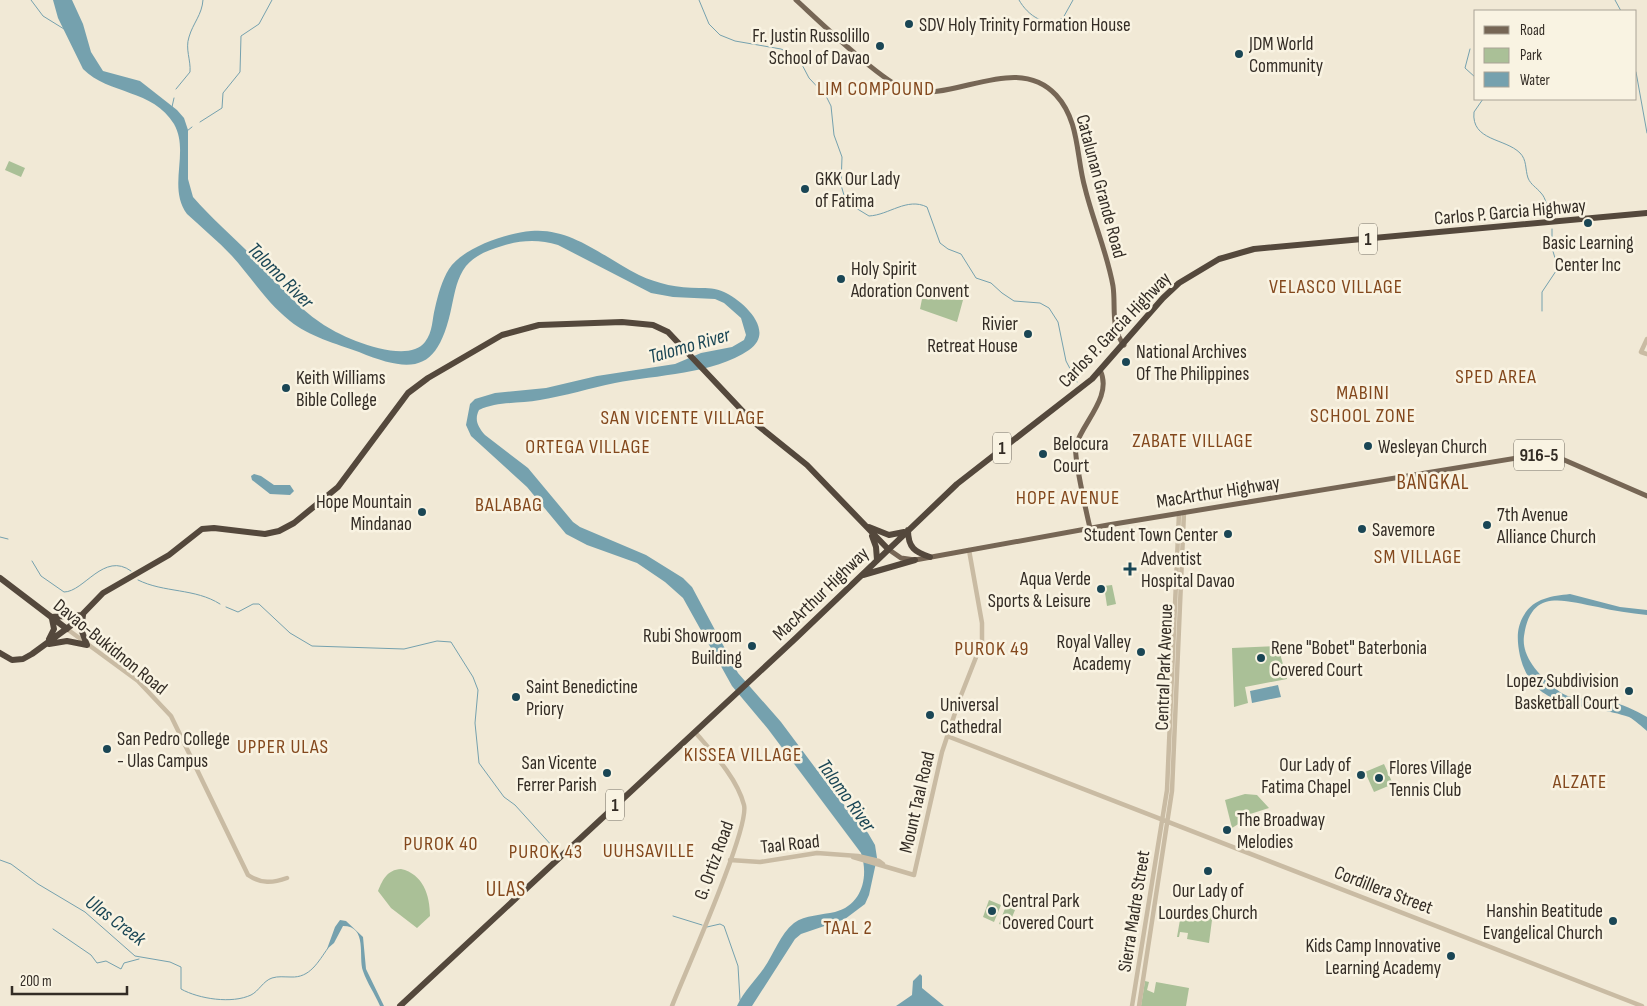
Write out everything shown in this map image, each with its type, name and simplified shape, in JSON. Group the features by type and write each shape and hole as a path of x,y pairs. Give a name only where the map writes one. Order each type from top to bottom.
{"highway":[{"name":"Carlos P. Garcia Highway","path":"888,549 968,474 1074,395 1124,344 1163,298 1179,283 1208,264 1243,252 1275,247 1647,213"},
{"path":"0,653 8,660 18,660 27,657 67,629 103,593 155,564 202,529 214,528 265,534 279,531 294,523 338,488 408,394 428,378 502,335 539,325 636,322 660,328 674,336 751,420 806,465 888,549"},
{"path":"864,524 889,535 908,530 908,540 912,548 930,557"},
{"path":"870,530 876,545 877,560"},
{"name":"MacArthur Highway","path":"400,1006 535,878 695,732 888,549"},
{"path":"859,577 915,560"},
{"name":"Davao-Bukidnon Road","path":"0,578 67,629"},
{"path":"45,644 54,631 51,617 83,615"},
{"path":"83,615 82,629 87,645"},
{"path":"45,644 67,640 87,645"}],"main road":[{"name":"Catalunan Grande Road","path":"796,0 868,63 901,88 924,92 1013,78 1035,82 1056,95 1068,113 1074,129 1082,179 1106,254 1112,286 1116,332 1124,344"},
{"path":"1090,528 1075,446 1101,394 1104,381 1100,370"},
{"name":"MacArthur Highway","path":"888,549 900,558 915,560 1090,528 1535,455 1562,459 1647,496"}],"street":[{"path":"1647,339 1641,352 1647,354"},
{"name":"Central Park Avenue","path":"1163,820 1167,790 1181,513"},
{"name":"Mount Taal Road","path":"914,875 947,736 983,638 969,550"},
{"name":"Central Park Avenue","path":"1169,823 1172,791 1177,613"},
{"name":"Davao-Bukidnon Road","path":"67,629 138,682 170,716 237,856 248,875 261,882 275,882 287,878"},
{"name":"G. Ortiz Road","path":"672,1006 744,822 744,805 721,764 695,732"},
{"name":"Cordillera Street","path":"947,736 1630,1004 1642,1006"},
{"name":"Sierra Madre Street","path":"1132,1006 1163,820"},
{"name":"Sierra Madre Street","path":"1139,1006 1169,823"},
{"name":"Taal Road","path":"730,860 760,862 817,853 856,858 914,875"}],"green space":[{"path":"9,161 25,168 21,177 5,170"},
{"path":"922,299 963,300 957,322 920,309"},
{"path":"1112,585 1116,604 1107,606 1104,586"},
{"path":"1278,646 1287,679 1245,687 1248,703 1234,707 1232,648"},
{"name":"Flores Village Tennis Club","path":"1384,764 1393,784 1374,792 1365,772"},
{"path":"1245,794 1257,795 1269,808 1247,815 1248,818 1232,828 1225,800"},
{"path":"401,869 409,872 420,881 429,900 430,916 417,928 391,908 378,891 389,873"},
{"name":"Central Park Covered Court","path":"989,900 1001,905 994,922 983,917"},
{"path":"1006,906 1015,910 1008,927 999,924"},
{"path":"1203,908 1225,911 1224,914 1212,920 1209,943 1187,939 1188,933 1180,932 1179,937 1177,937 1181,914 1196,915 1197,910 1203,911"},
{"path":"1145,981 1149,982 1147,990 1154,993 1156,982 1189,988 1186,1006 1141,1006"}],"water":[{"path":"53,0 72,0 83,24 91,52 103,71 140,81 177,110 184,118 188,130 188,179 193,197 304,310 330,329 343,335 373,347 404,351 416,349 425,342 430,334 440,288 455,261 474,248 498,238 531,231 546,231 574,239 653,281 676,286 711,288 721,291 739,302 754,317 758,325 759,334 757,342 749,350 719,364 702,369 615,383 549,398 494,405 479,410 477,417 479,426 485,435 528,468 573,522 580,527 646,555 683,578 692,587 738,673 781,722 834,793 868,833 875,845 877,858 869,895 865,904 845,919 801,934 795,939 752,1006 737,1006 789,928 803,918 835,912 844,908 857,897 861,889 864,871 861,853 768,729 732,686 683,598 665,582 637,563 587,545 566,534 527,487 471,436 466,425 470,404 475,399 495,393 546,388 597,376 675,364 701,353 732,347 744,340 746,335 741,318 724,303 715,299 673,297 651,293 558,245 523,241 487,251 466,266 460,275 447,326 440,343 432,354 422,362 410,365 396,364 332,343 314,335 297,326 281,314 232,256 187,214 181,204 179,192 180,146 174,124 155,104 105,84 83,69 58,18"},
{"path":"254,474 261,476 274,485 290,485 294,491 290,495 270,494 252,480 251,476"},
{"path":"1570,594 1620,607 1647,610 1647,615 1573,602 1551,601 1542,604 1534,610 1528,620 1524,636 1526,653 1534,668 1565,695 1613,702 1647,717 1647,731 1629,717 1579,706 1549,696 1537,687 1527,674 1520,656 1518,640 1518,630 1524,615 1538,601"},
{"path":"1278,685 1281,697 1252,703 1250,691"},
{"path":"340,920 346,921 363,937 366,969 384,1006 380,1006 363,971 359,937 356,931 351,927 343,926 334,943 327,949 335,927"},
{"path":"920,974 922,976 922,988 944,1006 896,1006 912,995 913,981"}],"waterway":[{"path":"31,0 43,16 64,29"},
{"path":"176,89 190,72 188,41 201,10 203,0"},
{"path":"200,122 222,108 223,93 240,72 241,36 259,24 272,0"},
{"path":"699,0 709,24 720,35 735,41 781,49 798,57 809,78 826,96 831,106 834,135 842,157 841,185 846,202 869,216 905,205 920,204 927,207 940,243 948,249 961,254 976,278 991,283 1014,301 1040,303 1049,308 1058,322 1066,361 1077,382"},
{"path":"1019,0 1032,15 1038,19 1050,22 1063,18 1073,0"},
{"path":"1615,0 1620,10"},
{"path":"1470,49 1465,68 1474,76"},
{"path":"1637,78 1647,133"},
{"path":"172,107 174,98"},
{"path":"1482,100 1474,112 1478,129 1483,134 1514,148 1520,153 1525,162 1528,178 1544,197 1549,214"},
{"path":"187,131 192,127"},
{"path":"1542,311 1542,292 1558,268 1552,248 1552,229"},
{"path":"0,537 8,539"},
{"path":"32,561 41,576 64,592 72,590 103,569 112,566 121,566 131,571"},
{"path":"138,580 158,587 200,595 220,604"},
{"path":"226,607 238,612 253,604 259,604 290,633 312,646 404,649 437,641 451,642 473,677 478,690 475,723 479,763 504,797 515,805 553,847"},
{"name":"Ulas Creek","path":"0,860 11,864 38,884 85,912 135,956 170,962 181,967 181,989 206,998 225,1000 243,998 251,995 272,978 298,977 303,975 317,964 328,948"},
{"path":"673,916 702,925"},
{"path":"707,927 720,924 724,926 738,966 740,1000"},
{"path":"53,929 91,955 97,963 106,961 121,969 124,963 139,959"}],"place":[{"name":"SDV Holy Trinity Formation House","path":"909,24"},
{"name":"Fr. Justin Russolillo School of Davao","path":"880,46"},
{"name":"JDM World Community","path":"1239,54"},
{"name":"GKK Our Lady of Fatima","path":"805,189"},
{"name":"Basic Learning Center Inc","path":"1588,223"},
{"name":"Holy Spirit Adoration Convent","path":"841,279"},
{"name":"Rivier Retreat House","path":"1028,334"},
{"name":"National Archives Of The Philippines","path":"1126,362"},
{"name":"Keith Williams Bible College","path":"286,388"},
{"name":"Wesleyan Church","path":"1368,446"},
{"name":"Belocura Court","path":"1043,454"},
{"name":"Hope Mountain Mindanao","path":"422,512"},
{"name":"7th Avenue Alliance Church","path":"1487,525"},
{"name":"Savemore","path":"1362,529"},
{"name":"Student Town Center","path":"1228,534"},
{"name":"Adventist Hospital Davao","path":"1130,569"},
{"name":"Aqua Verde Sports & Leisure","path":"1101,589"},
{"name":"Rubi Showroom Building","path":"752,646"},
{"name":"Royal Valley Academy","path":"1141,652"},
{"name":"Rene \"Bobet\" Baterbonia Covered Court","path":"1261,658"},
{"name":"Lopez Subdivision Basketball Court","path":"1629,691"},
{"name":"Saint Benedictine Priory","path":"516,697"},
{"name":"Universal Cathedral","path":"930,715"},
{"name":"San Pedro College - Ulas Campus","path":"107,749"},
{"name":"San Vicente Ferrer Parish","path":"607,773"},
{"name":"Our Lady of Fatima Chapel","path":"1361,775"},
{"name":"Flores Village Tennis Club","path":"1379,778"},
{"name":"The Broadway Melodies","path":"1227,830"},
{"name":"Our Lady of Lourdes Church","path":"1208,871"},
{"name":"Central Park Covered Court","path":"992,911"},
{"name":"Hanshin Beatitude Evangelical Church","path":"1613,921"},
{"name":"Kids Camp Innovative Learning Academy","path":"1451,956"}],"district":[{"name":"LIM COMPOUND","path":"876,88"},
{"name":"VELASCO VILLAGE","path":"1336,286"},
{"name":"SPED AREA","path":"1496,376"},
{"name":"MABINI SCHOOL ZONE","path":"1363,404"},
{"name":"SAN VICENTE VILLAGE","path":"683,417"},
{"name":"ZABATE VILLAGE","path":"1193,440"},
{"name":"ORTEGA VILLAGE","path":"588,446"},
{"name":"BANGKAL","path":"1433,482"},
{"name":"HOPE AVENUE","path":"1068,497"},
{"name":"BALABAG","path":"509,504"},
{"name":"SM VILLAGE","path":"1418,556"},
{"name":"PUROK 49","path":"992,648"},
{"name":"UPPER ULAS","path":"283,746"},
{"name":"KISSEA VILLAGE","path":"743,754"},
{"name":"ALZATE","path":"1580,781"},
{"name":"PUROK 40","path":"441,843"},
{"name":"UUHSAVILLE","path":"649,850"},
{"name":"PUROK 43","path":"546,851"},
{"name":"ULAS","path":"506,889"},
{"name":"TAAL 2","path":"848,927"}],"water label":[{"name":"Talomo River","path":"281,275"},
{"name":"Talomo River","path":"689,345"},
{"name":"Talomo River","path":"847,795"}]}
